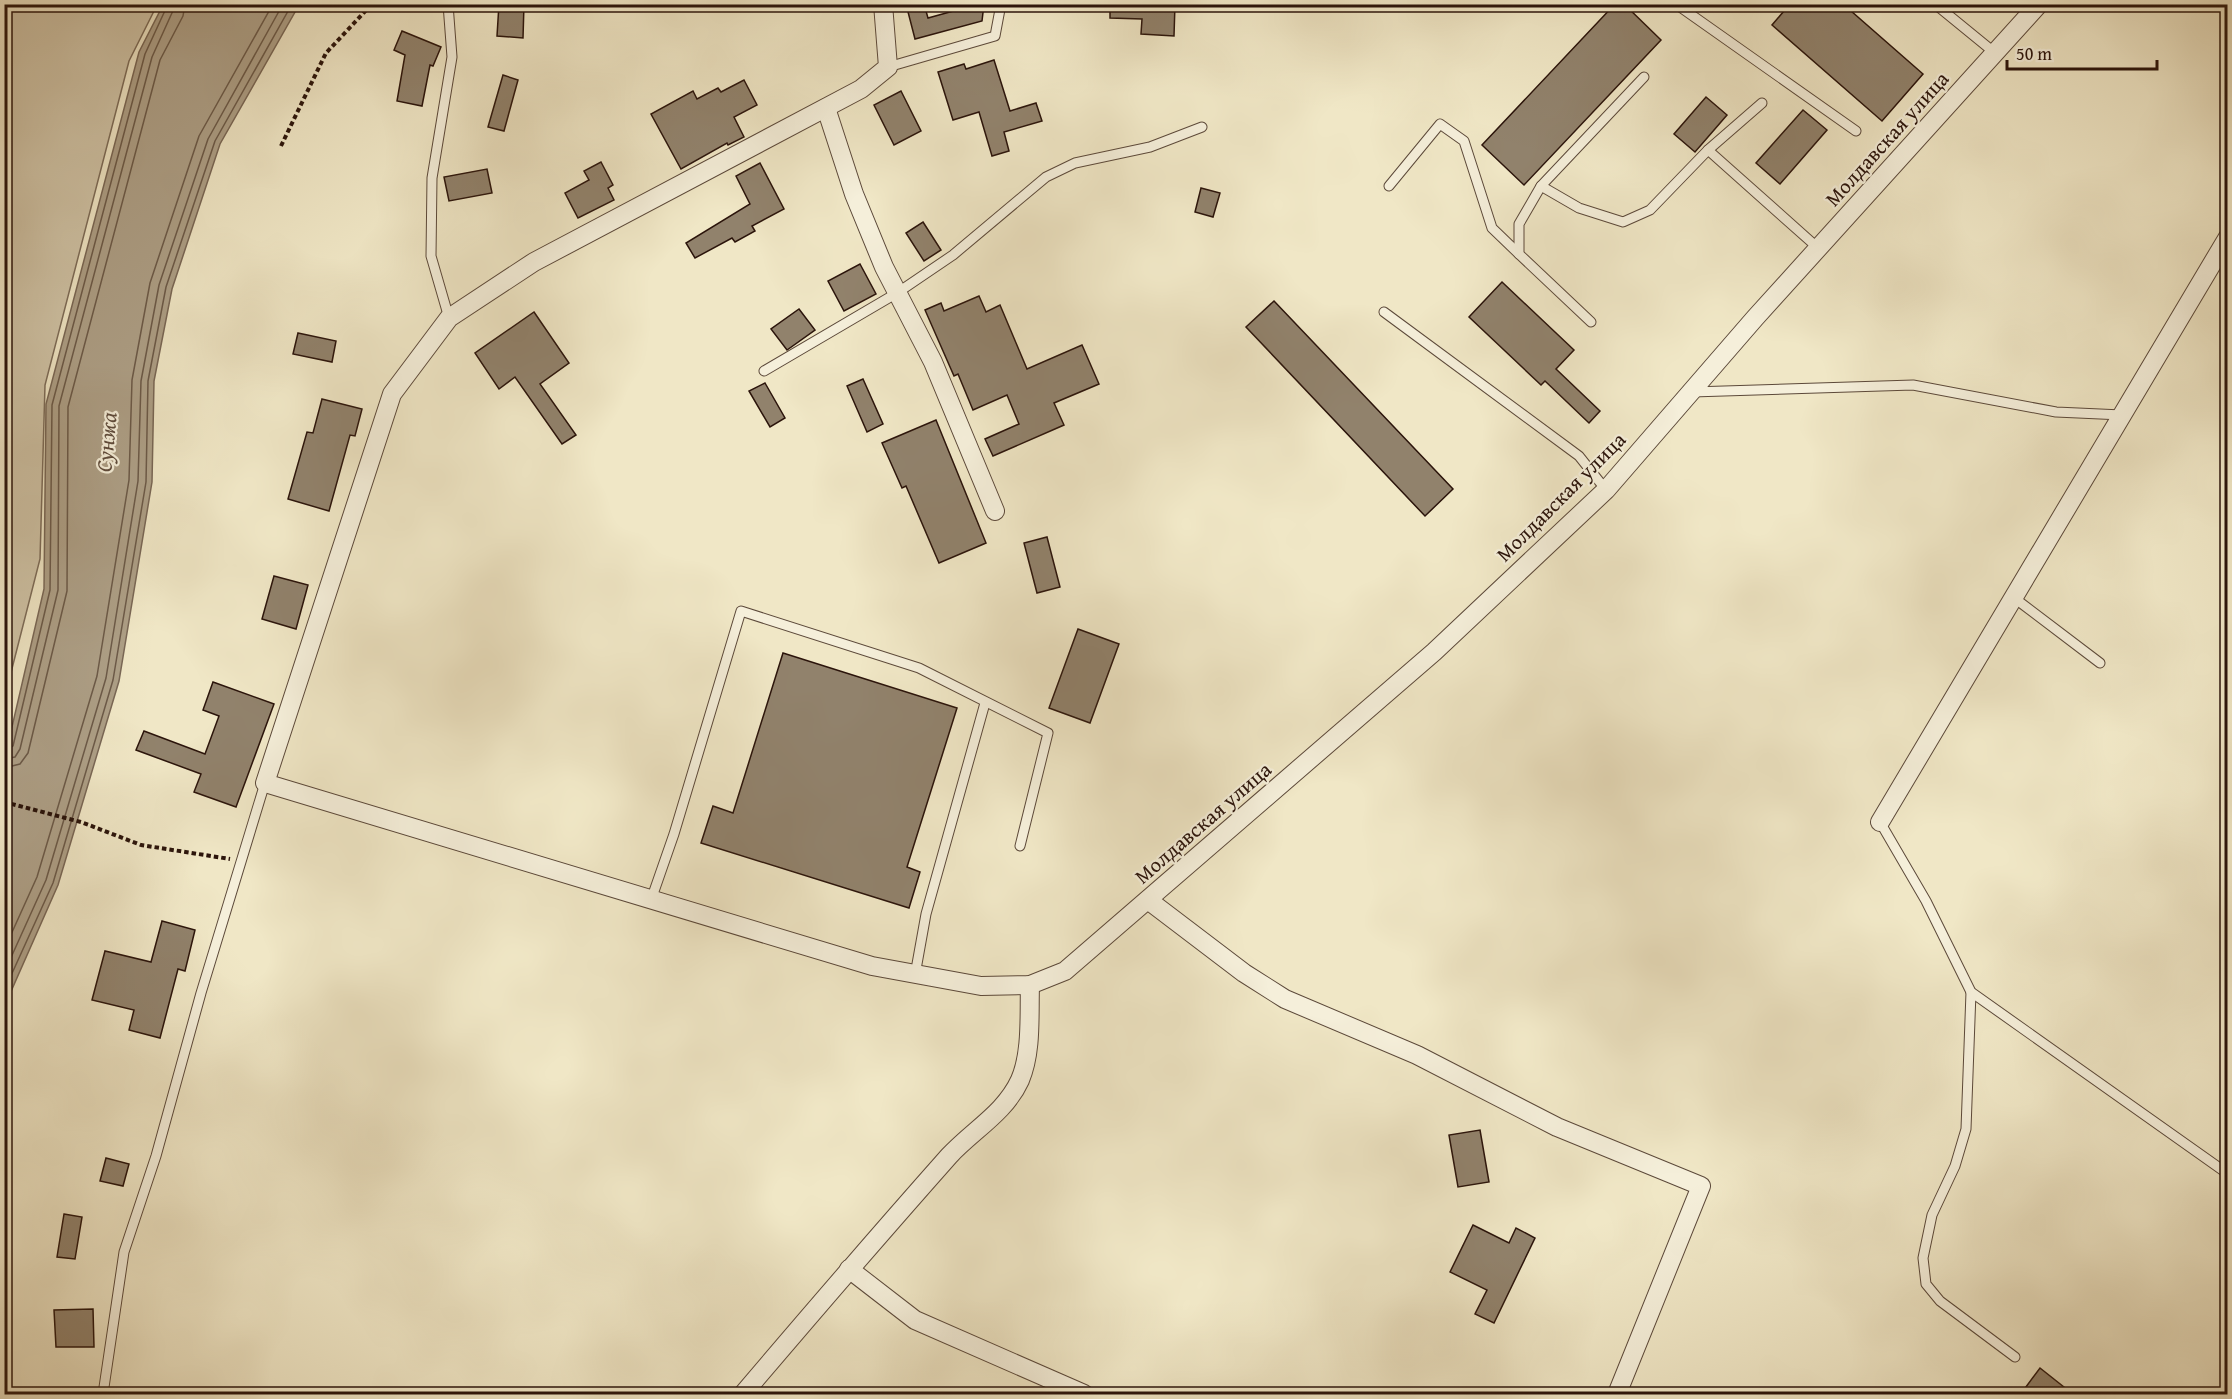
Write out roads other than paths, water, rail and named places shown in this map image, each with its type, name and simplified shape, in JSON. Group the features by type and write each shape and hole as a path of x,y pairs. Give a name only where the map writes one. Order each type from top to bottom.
{"street":[{"path":"744,1394 849,1269 958,1147 1001,1110 1020,1079 1027,1053 1030,985 981,986 872,966 265,783 392,394 449,318 534,262 861,89 888,67 883,4"},
{"name":"Молдавская улица","path":"1030,985 1065,971 1148,900 1434,652 1606,490 1818,248 2039,4"},
{"path":"826,108 854,194 897,293 933,362 995,510"},
{"path":"1880,822 2228,237"},
{"path":"1148,900 1244,973 1285,999 1417,1055 1557,1127 1701,1186 1617,1395"},
{"path":"849,1269 915,1320 1084,1395"}],"lane":[{"path":"448,4 452,57 432,178 431,256 449,318"},
{"path":"888,67 995,36 1001,4"},
{"path":"1676,4 1856,131"},
{"path":"1935,4 1995,53"},
{"path":"1519,254 1519,224 1541,186 1644,76"},
{"path":"1541,186 1579,208 1623,222 1650,210 1708,150 1762,103"},
{"path":"1389,186 1440,124 1464,141 1492,228 1591,322"},
{"path":"764,371 897,293 953,255 1046,177 1075,163 1150,147 1202,127"},
{"path":"1708,150 1818,248"},
{"path":"1384,312 1579,456 1606,490"},
{"path":"1691,392 1912,385 2056,412 2122,415"},
{"path":"2013,597 2100,663"},
{"path":"651,900 674,834 741,611 919,668 1048,733 1020,846"},
{"path":"915,975 926,914 985,703"},
{"path":"103,1395 124,1252 156,1156 265,783"},
{"path":"1880,822 1926,902 1971,992 2228,1174"},
{"path":"1971,992 1966,1129 1955,1166 1932,1215 1923,1258 1926,1284 1940,1301 2015,1357"}],"water":[{"name":"Сунжа","path":"163,5 299,5 220,144 172,289 154,381 152,482 119,681 58,885 9,996 5,1022 5,757 44,589 46,404 139,52"}]}
